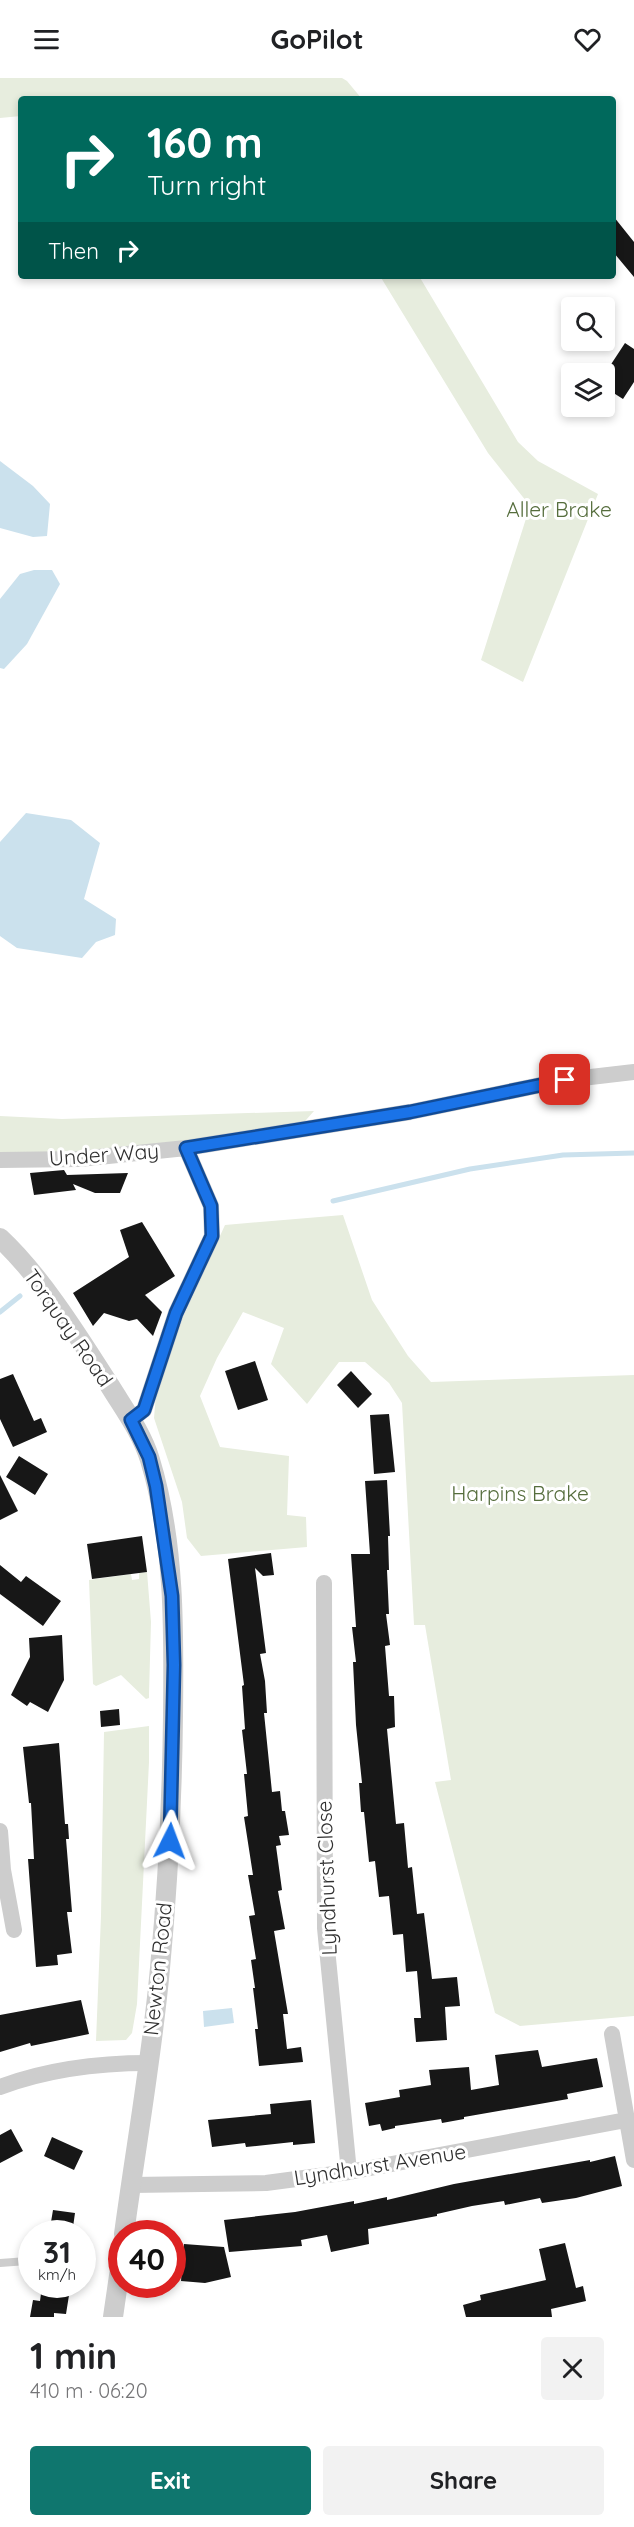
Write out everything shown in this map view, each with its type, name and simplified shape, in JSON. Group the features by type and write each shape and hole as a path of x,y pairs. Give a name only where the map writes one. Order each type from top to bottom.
{"street":[{"name":"Under Way","path":"0,1160 79,1159 186,1148 410,1112 565,1080 634,1072"},
{"path":"131,1420 144,1410 176,1313 212,1236 211,1206 186,1148"},
{"name":"Torquay Road","path":"0,1238 68,1322 131,1420"},
{"name":"Newton Road","path":"126,2220 160,1968 171,1820 172,1596 156,1486 149,1457 131,1420"},
{"name":"Lyndhurst Close","path":"324,1583 325,1928 350,2172"},
{"path":"0,1831 2,1870 14,1930"},
{"path":"612,2034 634,2160"},
{"path":"0,2087 58,2071 100,2063 149,2062"},
{"name":"Lyndhurst Avenue","path":"131,2185 266,2183 350,2172 626,2120"},
{"path":"113,2317 116,2298"}],"lane":[{"path":"0,2263 18,2262"}],"green space":[{"path":"0,78 342,78 360,96 18,96 18,116 0,118"},
{"name":"Aller Brake","path":"382,279 421,279 518,442 538,461 598,494 523,682 481,660 530,506 488,453"},
{"path":"314,1111 298,1129 0,1160 0,1116 62,1119"},
{"name":"Harpins Brake","path":"343,1215 372,1300 408,1356 431,1382 634,1375 634,2016 520,2026 495,2013 435,1782 451,1780 425,1625 414,1625 402,1403 389,1383 365,1362 339,1362 307,1404 271,1364 284,1328 243,1312 217,1358 200,1396 220,1447 289,1456 287,1515 306,1517 307,1547 201,1556 187,1538 182,1502 154,1418 156,1394 183,1317 225,1225"},
{"path":"147,1572 151,1622 149,1698 146,1699 121,1675 96,1686 93,1684 89,1580 131,1574 132,1580 139,1579 139,1573"},
{"path":"149,1726 137,2004 132,2033 126,2040 96,2041 104,1732"}],"water":[{"path":"0,461 33,486 50,504 47,536 33,537 0,528"},
{"path":"34,570 52,570 60,584 27,644 4,669 0,668 0,599 20,574"},
{"path":"26,813 71,820 100,843 84,899 116,919 115,935 96,942 82,958 17,948 0,936 0,842"},
{"path":"232,2008 234,2023 204,2027 203,2011"}],"building":[{"path":"616,220 634,242 634,277 616,255"},
{"path":"625,343 634,349 634,382 623,399 615,394 615,363 612,363"},
{"path":"64,1170 67,1175 128,1173 120,1193 95,1193 73,1184 76,1190 34,1195 30,1173"},
{"path":"142,1222 175,1276 145,1295 162,1312 153,1336 137,1319 129,1321 104,1313 93,1326 73,1293 129,1257 120,1230"},
{"path":"255,1361 268,1400 238,1410 225,1371"},
{"path":"351,1371 372,1394 358,1408 337,1385"},
{"path":"13,1374 34,1421 41,1418 47,1432 13,1447 0,1419 0,1379"},
{"path":"389,1414 395,1472 374,1474 370,1415"},
{"path":"19,1456 48,1474 35,1495 6,1477"},
{"path":"0,1475 18,1511 0,1520"},
{"path":"387,1480 390,1536 388,1536 389,1570 387,1570 389,1614 386,1614 390,1645 385,1646 389,1696 394,1696 395,1727 387,1729 396,1824 404,1823 408,1868 412,1867 417,1914 424,1913 432,1979 457,1977 460,2006 445,2007 447,2040 416,2042 414,2018 421,2018 417,1971 406,1972 403,1934 393,1935 389,1896 379,1897 375,1861 369,1862 364,1812 361,1812 359,1783 362,1783 353,1662 356,1662 352,1627 356,1627 351,1554 370,1554 365,1481"},
{"path":"142,1536 147,1572 92,1579 87,1544"},
{"path":"271,1553 274,1575 263,1576 255,1568 266,1653 260,1654 265,1681 267,1713 264,1713 272,1792 280,1791 282,1811 285,1811 289,1835 279,1836 281,1845 276,1846 282,1890 278,1891 285,1929 274,1931 288,2014 283,2014 287,2049 301,2047 303,2062 259,2066 255,2029 258,2029 253,1988 255,1988 251,1960 256,1959 249,1916 255,1915 248,1875 253,1875 244,1817 248,1816 244,1774 247,1774 242,1730 245,1729 242,1686 244,1685 228,1559"},
{"path":"0,1565 21,1582 26,1576 61,1601 43,1626 0,1594"},
{"path":"62,1635 64,1680 48,1712 30,1702 27,1706 11,1695 30,1657 29,1638"},
{"path":"119,1709 120,1725 101,1727 100,1711"},
{"path":"59,1743 65,1824 68,1824 69,1839 66,1839 72,1912 67,1912 72,1953 57,1955 58,1965 36,1967 28,1859 34,1859 31,1803 29,1803 23,1747"},
{"path":"81,2000 89,2034 31,2046 30,2043 0,2052 0,2015"},
{"path":"538,2050 542,2067 597,2058 603,2087 567,2094 568,2099 442,2123 441,2119 395,2126 395,2128 382,2131 380,2124 369,2126 365,2103 400,2097 399,2090 431,2085 429,2070 469,2067 471,2090 499,2085 495,2055"},
{"path":"311,2100 315,2143 293,2145 293,2142 246,2147 245,2143 212,2147 208,2120 271,2114 270,2104"},
{"path":"11,2129 23,2151 0,2163 0,2135"},
{"path":"52,2137 83,2151 74,2170 44,2156"},
{"path":"615,2156 622,2186 576,2198 542,2203 540,2198 505,2205 504,2201 472,2206 437,2214 437,2216 368,2229 369,2244 331,2252 327,2235 301,2240 302,2246 229,2252 224,2220 295,2212 354,2201 354,2204 387,2197 387,2200 454,2184"},
{"path":"53,2210 75,2213 74,2220 51,2220"},
{"path":"565,2243 576,2288 583,2286 586,2301 551,2309 552,2317 466,2317 463,2305 481,2300 480,2295 546,2280 539,2249"},
{"path":"186,2244 224,2247 231,2277 205,2283 186,2281"},
{"path":"40,2298 69,2298 66,2314 54,2313 54,2317 30,2317 33,2300 40,2301"}],"waterway":[{"path":"333,1201 470,1169 563,1155 634,1153"},
{"path":"0,1312 20,1296"}],"route":[{"path":"170,1841 174,1665 172,1596 156,1486 149,1457 131,1420 144,1410 176,1313 212,1236 211,1206 186,1148 410,1112 565,1080"}]}
